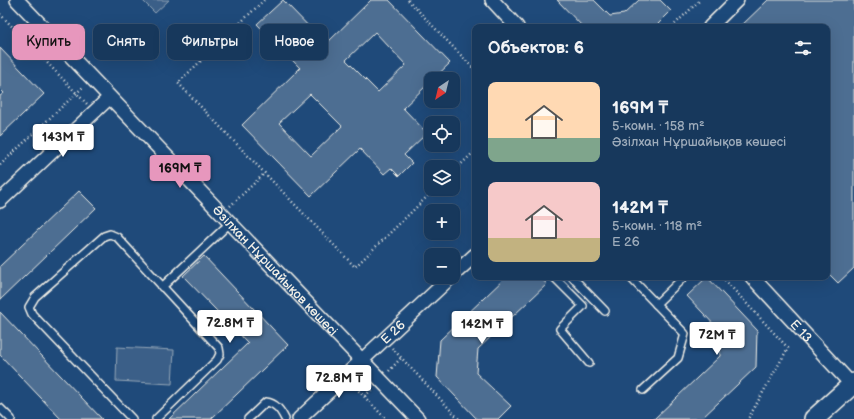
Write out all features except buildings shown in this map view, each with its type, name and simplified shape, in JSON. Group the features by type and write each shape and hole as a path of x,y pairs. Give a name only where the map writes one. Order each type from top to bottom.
{"street":[{"name":"Әзілхан Нұршайықов көшесі","path":"17,0 93,78 109,98 418,419"},
{"path":"492,0 514,24"},
{"path":"713,24 737,0"},
{"path":"0,201 109,98"},
{"name":"E 26","path":"460,269 472,258"},
{"name":"E 13","path":"755,280 853,384"},
{"name":"E 26","path":"299,419 444,284"},
{"path":"814,419 853,384"}],"lane":[{"path":"162,287 230,223"},
{"path":"132,419 32,314 29,307 35,296 104,236 110,234 117,237 219,348 220,354 217,360 156,419"},
{"path":"557,280 582,306 560,329 589,363"},
{"path":"575,280 605,311"},
{"path":"633,280 685,334 678,358 644,390"},
{"path":"656,304 681,280"},
{"path":"248,419 266,402 271,402 279,408 285,419"},
{"path":"0,408 11,419"}],"path":[{"path":"264,0 178,83 355,267 429,196"},
{"path":"408,0 472,67"},
{"path":"675,24 700,0"},
{"path":"0,14 94,111"},
{"path":"0,165 93,78"},
{"path":"460,165 472,154"},
{"path":"221,214 265,173"},
{"path":"725,280 788,348 748,419"},
{"path":"384,340 460,419"},
{"path":"344,377 386,419"}],"shaded area":[{"path":"142,0 169,0 155,13"},
{"path":"117,347 174,350 172,384 116,381"}]}
